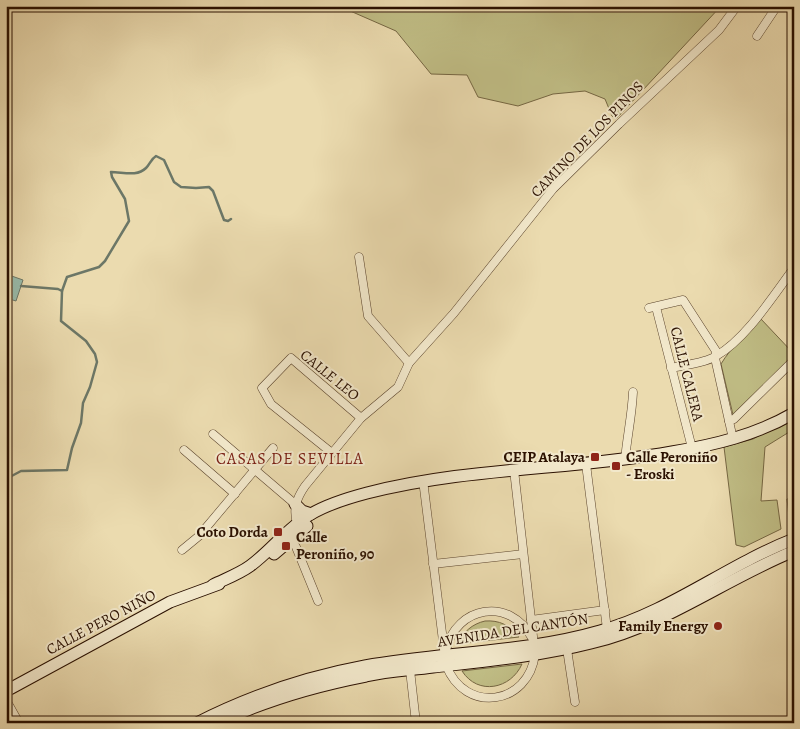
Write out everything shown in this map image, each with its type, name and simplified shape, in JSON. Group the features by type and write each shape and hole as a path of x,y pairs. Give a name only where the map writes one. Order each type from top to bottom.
{"street":[{"name":"CAMINO DE LOS PINOS","path":"295,504 300,493 361,418 398,387 409,363 454,313 553,189 725,23 737,6"},
{"path":"758,36 777,6"},
{"path":"358,257 368,316 409,363"},
{"path":"671,368 715,358 740,338 794,268"},
{"name":"CALLE CALERA","path":"692,448 671,368 652,307 683,300 716,351 715,358"},
{"name":"CALLE LEO","path":"332,453 272,404 262,388 290,358 361,418"},
{"path":"715,358 733,439"},
{"path":"729,420 734,419 794,360"},
{"path":"625,460 633,392"},
{"name":"CALLE PERO NIÑO","path":"764,427 794,408"},
{"name":"CALLE PERO NIÑO","path":"213,585 251,565 296,524 311,514 342,500 423,480 625,460 692,448 733,439 794,413"},
{"path":"213,434 302,511 311,514"},
{"path":"182,550 199,536 273,448"},
{"path":"184,450 234,494"},
{"path":"586,464 605,610 610,628"},
{"path":"423,480 446,661 455,681 468,692 488,698 499,697 511,693 526,680 531,672 535,649 514,470"},
{"name":"CALLE PERO NIÑO","path":"6,691 170,602 248,574 315,520 336,509 404,484"},
{"path":"270,557 293,533 296,524 295,504"},
{"path":"296,524 304,524 313,517 336,509"},
{"path":"291,539 318,601"},
{"name":"AVENIDA DEL CANTÓN","path":"535,649 610,628 659,609 794,539"},
{"name":"AVENIDA DEL CANTÓN","path":"367,671 535,649 567,648 604,640 645,626 794,550"},
{"path":"433,564 523,554"},
{"path":"531,620 605,610"},
{"path":"446,661 448,641 457,626 471,616 488,611 497,611 513,617 526,628 535,649"},
{"path":"567,648 575,702"},
{"name":"AVENIDA DEL CANTÓN","path":"367,671 410,670 446,661"},
{"path":"410,670 416,723"},
{"path":"208,721 367,671"},
{"path":"6,700 19,723"}],"shaded area":[{"path":"349,6 721,6 616,119 612,116 605,99 585,91 553,94 518,106 478,97 467,75 431,74 396,31 348,10"},
{"path":"6,274 23,280 16,301 6,298"},
{"path":"760,318 794,354 794,360 734,419 721,364 734,346"},
{"path":"794,417 794,429 765,447 761,501 777,500 781,529 744,547 736,545 724,447 753,439"},
{"path":"794,498 794,524 790,526 787,499"},
{"path":"485,621 495,621 504,624 519,637 458,644 468,629"},
{"path":"522,664 517,673 510,679 494,686 477,684 462,671"}],"waterway":[{"path":"62,291 67,277 99,267 105,261 129,221 125,199 111,172 130,173 142,171 156,156 164,160 174,182 181,187 209,187 213,191 224,220 228,221 231,219"},
{"path":"6,479 21,471 67,470 81,423 83,403 97,362 95,354 86,341 61,321 62,291 58,289 21,286"}],"place":[{"name":"CEIP Atalaya","path":"595,457"},
{"name":"Calle Peroniño - Eroski","path":"616,466"},
{"name":"Coto Dorda","path":"278,532"},
{"name":"Calle Peroniño, 90","path":"286,546"},
{"name":"Family Energy","path":"718,626"}],"district":[{"name":"CASAS DE SEVILLA","path":"290,459"}]}
